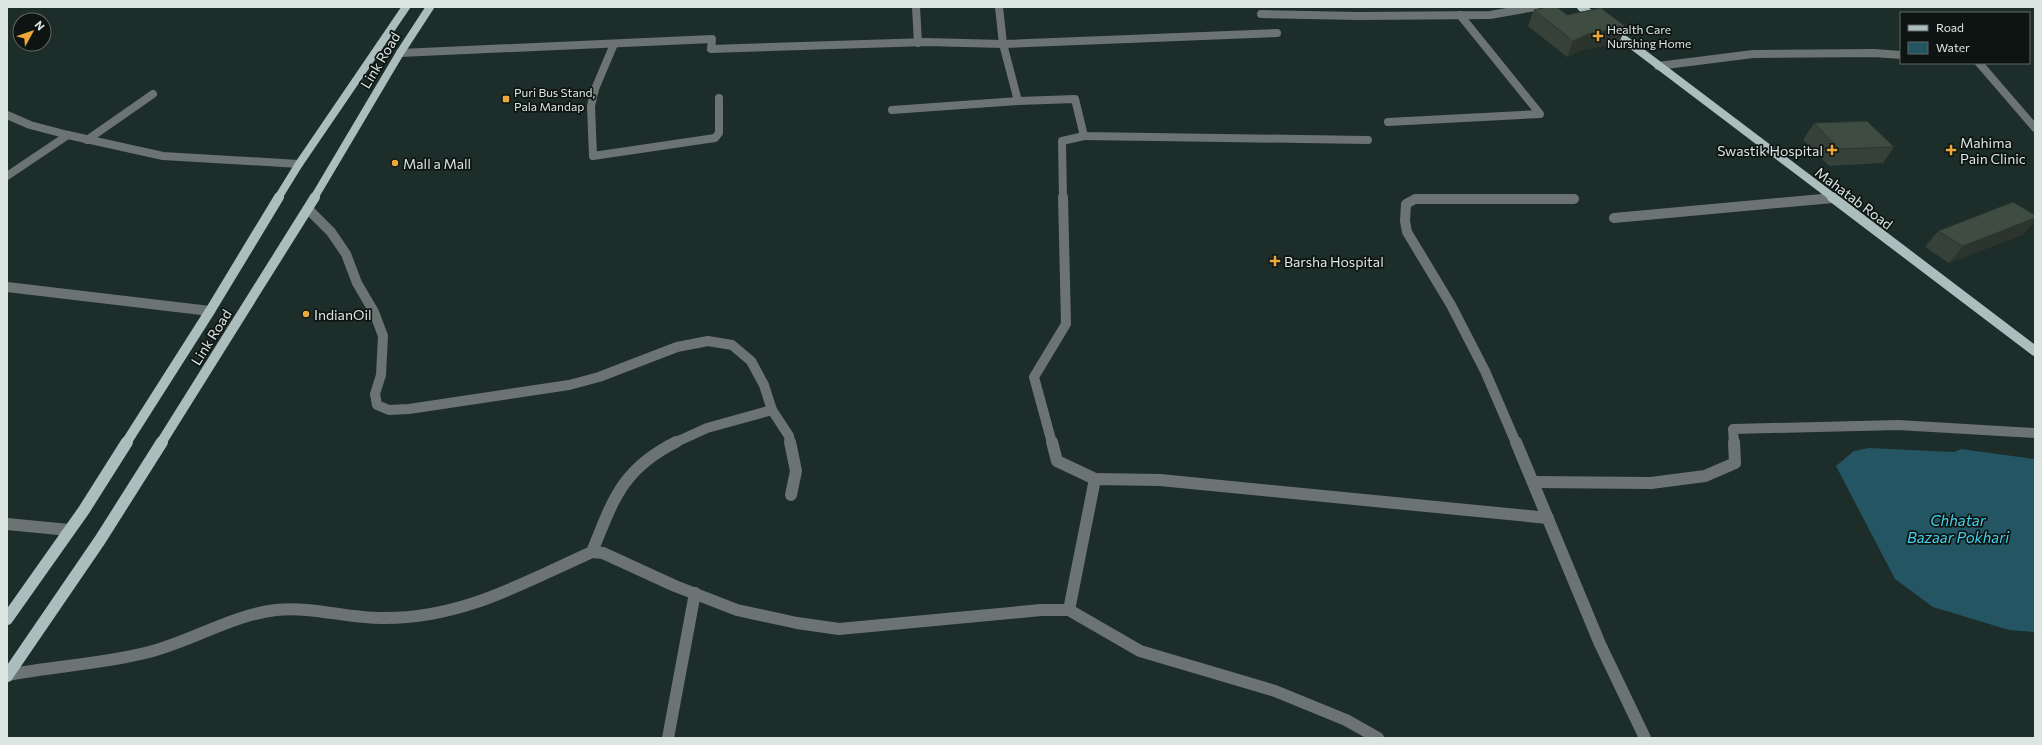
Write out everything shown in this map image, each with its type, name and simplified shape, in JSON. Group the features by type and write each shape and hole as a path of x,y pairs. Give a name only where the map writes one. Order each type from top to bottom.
{"main road":[{"name":"Link Road","path":"7,619 69,530 210,311 299,164 406,7"},
{"name":"Link Road","path":"7,675 100,540 308,209 400,53 430,7"},
{"name":"Mahatab Road","path":"1581,7 2035,351"}],"street":[{"path":"916,7 918,43"},
{"path":"999,7 1003,44 1018,101"},
{"path":"1261,14 1358,16 1490,15 1534,7"},
{"path":"1388,122 1540,114 1460,15"},
{"path":"400,53 712,40 711,48 918,43 1003,44 1277,33"},
{"path":"614,44 595,89 591,106 593,156 715,138 719,133 719,98"},
{"path":"1658,66 1753,54 1874,53 1900,55"},
{"path":"1980,64 2035,128"},
{"path":"87,140 153,94"},
{"path":"892,110 1018,101 1075,99 1084,136"},
{"path":"7,115 30,125 87,140 163,156 299,164"},
{"path":"7,176 68,135"},
{"path":"1368,140 1084,136 1062,142 1066,324 1034,376 1057,461 1095,479 1160,480 1548,518"},
{"path":"1614,218 1833,198"},
{"path":"1574,199 1415,199 1406,204 1404,221 1407,232 1451,305 1485,371 1600,644 1645,738"},
{"path":"308,209 331,232 346,254 357,283 374,312 383,336 381,375 374,394 377,405 389,410 409,409 569,385 599,377 677,347 708,341 732,345 751,361 764,385 772,410 789,436 796,470 791,495"},
{"path":"7,287 210,311"},
{"path":"592,552 617,492 637,466 660,451 694,433 732,419 772,410"},
{"path":"1533,482 1651,483 1705,476 1735,463 1733,429 1898,425 2034,435"},
{"path":"1069,610 1095,479"},
{"path":"7,524 69,530"},
{"path":"7,675 150,652 253,615 277,610 325,611 373,618 428,615 480,602 592,552 603,553 737,610 797,623 840,629 1041,610 1069,610 1140,651 1275,691 1346,720 1378,738"},
{"path":"668,738 695,593"}],"water":[{"name":"Chhatar Bazaar Pokhari","path":"1869,448 1954,452 1961,449 2034,459 2035,632 2009,630 1933,607 1895,579 1836,466 1854,451"}],"building":[{"path":"1557,7 1567,15 1601,8 1626,27 1588,34 1573,41 1534,10"},
{"path":"1867,121 1894,147 1839,149 1814,123"},
{"path":"2013,202 2035,215 2035,218 1963,246 1938,231"}],"place":[{"name":"Health Care Nurshing Home","path":"1598,36"},
{"name":"Puri Bus Stand, Pala Mandap","path":"506,99"},
{"name":"Swastik Hospital","path":"1832,150"},
{"name":"Mahima Pain Clinic","path":"1951,150"},
{"name":"Mall a Mall","path":"395,163"},
{"name":"Barsha Hospital","path":"1275,261"},
{"name":"IndianOil","path":"306,314"}]}
